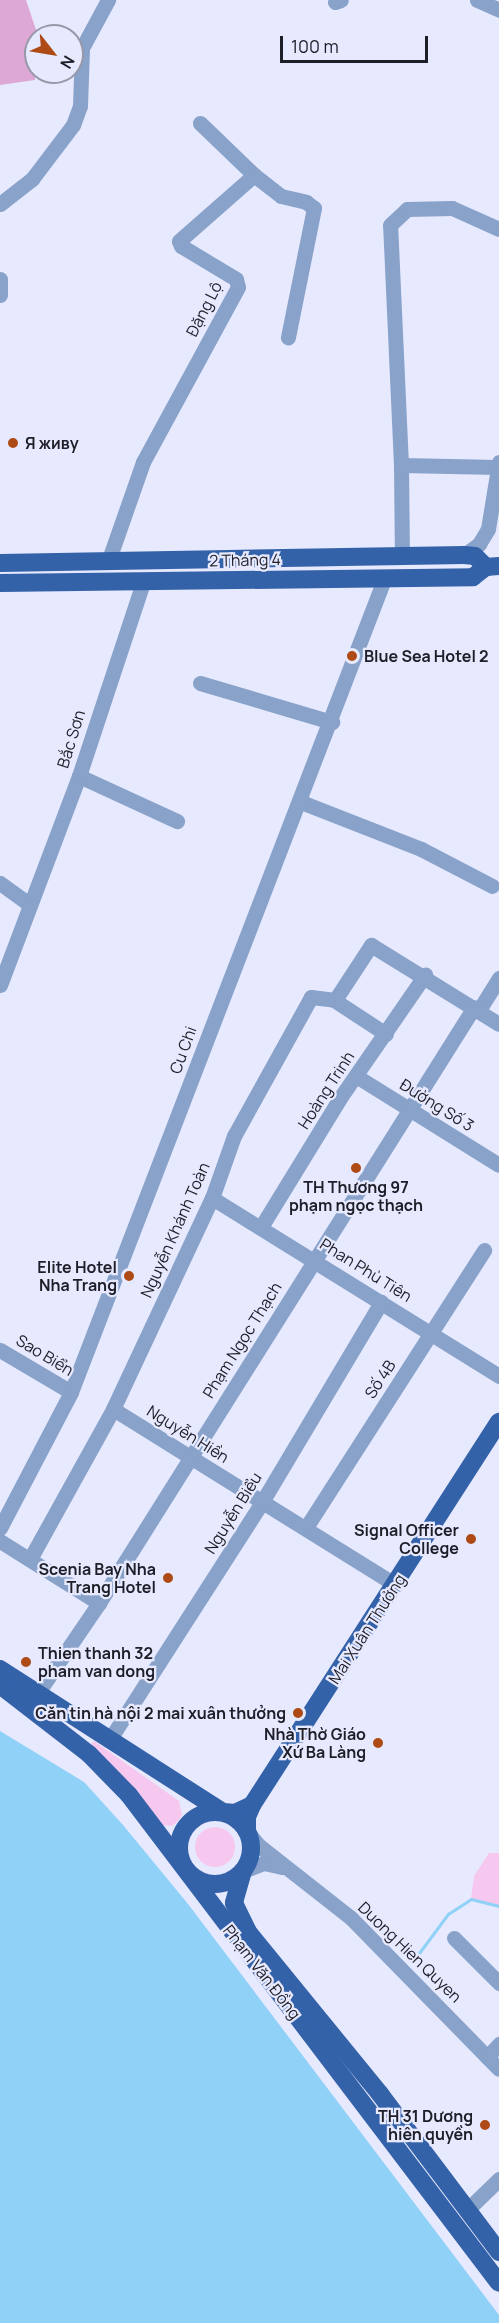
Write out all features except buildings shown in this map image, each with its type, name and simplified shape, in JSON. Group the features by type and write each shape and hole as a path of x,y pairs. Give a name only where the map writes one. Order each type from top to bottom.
{"main road":[{"name":"2 Tháng 4","path":"0,563 149,563 464,555 475,556 493,566 473,578 386,577 0,583"},
{"path":"143,582 149,563"},
{"name":"Mai Xuân Thưởng","path":"248,1832 247,1817 252,1805 499,1422"},
{"path":"0,1669 223,1812 233,1816 248,1832 251,1852 243,1871 224,1883 214,1884 194,1877 187,1870 179,1850 185,1829 201,1815 223,1812 235,1813 252,1805"},
{"name":"Phạm Văn Đồng","path":"0,1686 103,1767 187,1870 499,2283"},
{"name":"Phạm Văn Đồng","path":"243,1871 234,1903 248,1932 380,2094 499,2252"}],"street":[{"path":"0,204 32,179 73,125 80,106 82,48 108,0"},
{"path":"477,0 499,10"},
{"path":"200,123 254,175 282,196 314,208 288,337"},
{"name":"Đặng Lộ","path":"108,562 143,462 238,287 236,279 181,246 179,241 254,175"},
{"path":"402,556 401,465 390,225 407,209 452,208 499,229"},
{"path":"0,279 0,295"},
{"path":"401,465 498,465"},
{"path":"498,465 499,495"},
{"path":"464,555 479,544 488,529 498,465"},
{"name":"Cu Chi","path":"0,1528 71,1392 219,1003 301,802 386,577"},
{"name":"Bắc Sơn","path":"0,985 79,776 143,582"},
{"path":"200,683 332,722"},
{"path":"79,776 177,821"},
{"path":"301,802 422,849 492,886"},
{"path":"0,883 29,904"},
{"path":"386,1034 334,1000 371,945 425,975 499,1024"},
{"name":"Hoàng Trinh","path":"261,1227 356,1076 425,975"},
{"path":"477,1008 499,978"},
{"name":"Nguyễn Khánh Toàn","path":"30,1560 113,1409 212,1198 234,1136 305,1003 316,995 334,1000"},
{"name":"Phạm Ngọc Thạch","path":"39,1692 99,1603 190,1455 477,1008"},
{"name":"Đường Số 3","path":"356,1076 499,1165"},
{"name":"Phan Phù Tiên","path":"212,1198 315,1259 499,1376"},
{"name":"Số 4B","path":"307,1526 484,1250"},
{"name":"Nguyễn Biểu","path":"110,1739 262,1502 381,1302"},
{"name":"Sao Biển","path":"0,1350 71,1392"},
{"name":"Nguyễn Hiền","path":"113,1409 262,1502 307,1526 396,1585"},
{"path":"0,1541 99,1603"},
{"name":"Duong Hien Quyen","path":"248,1832 288,1869 351,1918 429,1994 499,2069"},
{"name":"Duong Hien Quyen","path":"243,1871 264,1863 288,1869"},
{"path":"454,1938 499,1983"},
{"path":"487,2056 499,2044"},
{"path":"467,2210 499,2179"}],"shaded area":[{"path":"0,0 26,0 34,24 24,24 24,82 0,85"},
{"path":"94,1741 179,1801 182,1815 178,1821 172,1826 160,1825 90,1745"},
{"path":"215,1827 229,1833 235,1847 229,1861 215,1867 201,1861 195,1847 201,1833"},
{"path":"489,1853 499,1853 499,1906 471,1899 474,1876"}],"water":[{"path":"0,1731 84,1782 123,1825 188,1904 499,2315 499,2323 0,2323"}],"waterway":[{"path":"419,1953 448,1914 471,1899 499,1906"}],"place":[{"name":"Я живу","path":"13,443"},
{"name":"Blue Sea Hotel 2","path":"352,656"},
{"name":"TH Thương 97 phạm ngọc thạch","path":"356,1168"},
{"name":"Elite Hotel Nha Trang","path":"129,1276"},
{"name":"Signal Officer College","path":"471,1539"},
{"name":"Scenia Bay Nha Trang Hotel","path":"168,1578"},
{"name":"Thien thanh 32 pham van dong","path":"26,1662"},
{"name":"Căn tin hà nội 2 mai xuân thưởng","path":"298,1713"},
{"name":"Nhà Thờ Giáo Xứ Ba Làng","path":"378,1743"},
{"name":"TH 31 Dương hiên quyền","path":"485,2125"}]}
